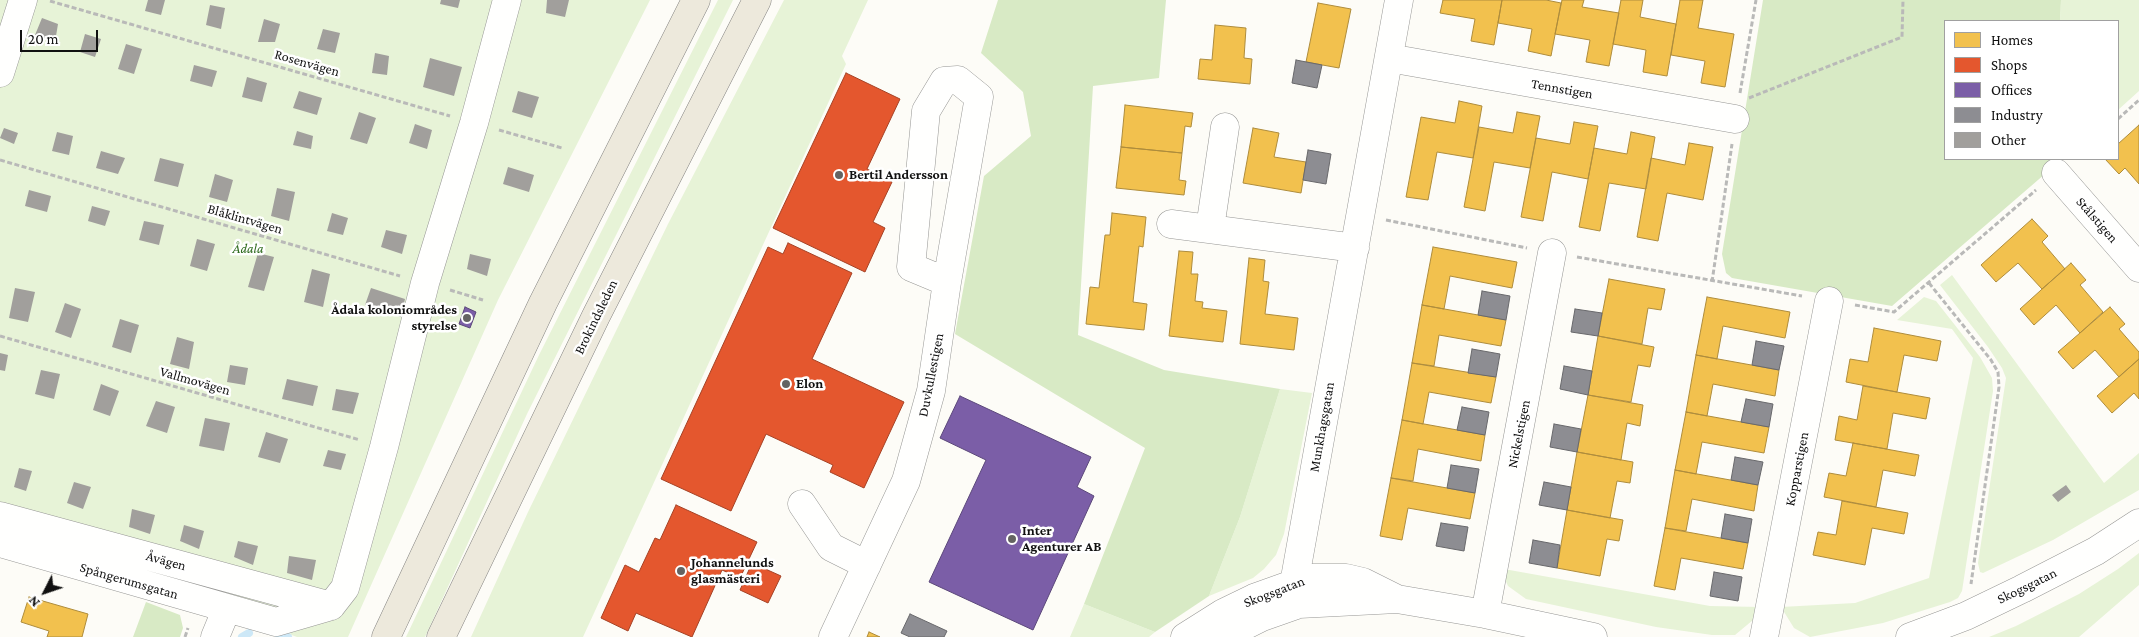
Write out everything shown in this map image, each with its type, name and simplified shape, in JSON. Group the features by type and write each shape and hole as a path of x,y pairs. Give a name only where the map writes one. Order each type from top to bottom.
{"main road":[{"path":"386,637 543,303 696,0"},
{"name":"Brokindsleden","path":"441,637 596,316 757,0"}],"street":[{"path":"0,73 23,0"},
{"path":"331,606 344,588 384,447 425,283 474,123 507,0"},
{"name":"Munkhagsgatan","path":"1292,595 1399,0"},
{"name":"Tennstigen","path":"1388,58 1741,109"},
{"name":"Duvkullestigen","path":"833,637 906,481 931,391 947,282 979,97 958,80 944,80 926,111 911,267 947,282"},
{"path":"1210,228 1226,127"},
{"name":"Stålstigen","path":"2056,173 2139,268"},
{"path":"1172,224 1354,248"},
{"name":"Nickelstigen","path":"1485,614 1552,253"},
{"name":"Kopparstigen","path":"1764,637 1829,301"},
{"path":"802,504 831,547 866,565"},
{"name":"Åvägen","path":"0,516 331,606"},
{"name":"Skogsgatan","path":"1910,637 1966,616 2096,551 2139,523"},
{"name":"Spångerumsgatan","path":"0,543 276,622 331,606"},
{"name":"Skogsgatan","path":"1222,637 1262,617 1292,595 1310,578 1346,578 1363,582 1397,599 1485,614 1593,637"},
{"name":"Skogsgatan","path":"1185,637 1223,613 1254,598 1292,595"},
{"path":"215,637 227,608"}],"path":[{"name":"Rosenvägen","path":"47,0 562,148"},
{"path":"1741,109 1902,37 1903,0"},
{"path":"2119,118 2139,100"},
{"name":"Blåklintvägen","path":"0,160 483,300"},
{"path":"1360,215 1552,253 1894,312 2056,173"},
{"path":"1929,283 1991,360 1998,372 1999,387 1966,616"},
{"name":"Vallmovägen","path":"0,336 384,447"}],"green space":[{"name":"Ådala","path":"0,0 650,0 498,300 348,637 297,637 0,529"},
{"path":"718,0 733,0 527,414 425,637 406,637 539,355"},
{"path":"784,0 868,0 842,56 846,64 583,637 471,637 528,512 668,224"},
{"path":"998,0 1166,0 1159,78 1093,86 1078,335 1164,370 1280,389 1240,517 1209,596 1155,632 1084,604 1145,448 955,334 984,176 1031,136 1023,92 981,53"},
{"path":"1763,0 2061,0 2060,20 1944,20 1944,160 2060,161 1892,306 1732,278 1726,273 1722,254"},
{"path":"2061,0 2139,0 2139,91 2119,109 2119,20 2060,20"},
{"path":"1952,275 2104,483 2139,453 2139,490 2053,540 1983,573 1980,572 1978,563 2006,378 2002,368 1988,347 1940,285"},
{"path":"1924,297 1936,301 1980,357 1992,378 1993,391 1962,591 1958,598 1950,602 1883,623 1810,637 1794,628 1781,607 1855,603 1929,578 1973,358 1952,329 1897,320"},
{"path":"1280,389 1312,393 1284,534 1276,555 1264,569 1253,578 1209,596 1240,517"},
{"path":"2139,553 2139,585 2079,637 1989,637 2016,626 2079,594"},
{"path":"1504,569 1710,606 1761,607 1759,615 1735,635 1712,635 1656,627 1526,599 1508,586"},
{"path":"146,602 180,615 183,628 180,637 133,637"},
{"path":"1084,604 1155,632 1149,637 1070,637"}],"building: Homes":[{"path":"1443,0 1502,0 1494,45 1471,41 1475,19 1440,13"},
{"path":"1502,0 1546,0 1561,3 1551,56 1528,51 1532,29 1498,23"},
{"path":"1562,0 1584,0 1582,7 1619,13 1609,66 1586,62 1590,40 1555,34"},
{"path":"1621,0 1643,0 1640,17 1676,24 1667,76 1643,72 1646,50 1613,44"},
{"path":"1680,0 1703,0 1698,28 1734,34 1725,87 1701,83 1705,61 1671,55"},
{"path":"1318,3 1351,9 1339,68 1306,62"},
{"path":"1215,25 1246,28 1244,58 1252,59 1250,84 1198,79 1200,59 1212,60"},
{"path":"1459,101 1482,106 1473,158 1437,152 1428,200 1406,197 1421,117 1455,123"},
{"path":"1125,105 1193,113 1191,127 1185,126 1182,153 1121,147"},
{"path":"1517,112 1540,116 1530,168 1494,162 1485,211 1464,207 1479,127 1513,133"},
{"path":"1574,122 1598,126 1588,179 1552,172 1543,221 1521,217 1536,138 1570,144"},
{"path":"2139,125 2139,184 2125,168 2119,174 2106,160 2119,160 2119,143"},
{"path":"1253,128 1279,133 1274,157 1306,162 1301,193 1243,183"},
{"path":"1631,132 1655,137 1646,189 1609,183 1600,231 1579,227 1594,148 1627,154"},
{"path":"1689,143 1713,147 1703,200 1667,193 1658,241 1637,237 1651,158 1685,165"},
{"path":"1121,147 1182,153 1179,180 1186,181 1184,195 1116,188"},
{"path":"1112,213 1146,217 1143,247 1139,246 1133,302 1147,304 1144,330 1086,324 1090,287 1099,288 1105,235 1110,235"},
{"path":"2032,219 2048,236 2042,242 2065,269 2042,289 2018,263 1996,282 1981,265"},
{"path":"1433,247 1517,262 1512,288 1450,276 1444,309 1422,305"},
{"path":"1179,251 1193,252 1191,274 1198,274 1195,301 1203,302 1202,308 1227,311 1223,342 1169,336"},
{"path":"1249,258 1265,260 1263,281 1269,282 1265,314 1298,318 1294,350 1240,344"},
{"path":"2071,263 2086,280 2080,285 2103,312 2080,333 2056,305 2034,325 2020,309"},
{"path":"1609,279 1665,289 1661,310 1648,308 1642,344 1598,336"},
{"path":"1707,297 1790,312 1785,338 1723,326 1717,359 1696,355"},
{"path":"1422,305 1506,320 1501,346 1439,335 1434,366 1412,363"},
{"path":"2110,307 2125,324 2119,329 2139,352 2139,359 2119,377 2095,350 2073,369 2058,352"},
{"path":"1874,328 1941,341 1937,361 1904,355 1897,392 1846,382 1850,359 1868,362"},
{"path":"1598,336 1654,347 1650,367 1638,365 1631,402 1588,395"},
{"path":"1696,355 1779,370 1775,396 1713,384 1707,416 1686,412"},
{"path":"2139,359 2139,399 2134,393 2112,413 2097,396"},
{"path":"1412,363 1496,377 1491,403 1429,392 1423,424 1402,420"},
{"path":"1863,386 1930,398 1926,419 1893,413 1887,449 1835,440 1839,416 1857,420"},
{"path":"1588,395 1643,405 1640,426 1627,423 1621,460 1577,452"},
{"path":"1686,412 1769,427 1764,453 1702,442 1696,474 1675,470"},
{"path":"1402,420 1485,435 1481,461 1418,449 1413,481 1391,478"},
{"path":"1853,443 1919,455 1915,476 1883,470 1876,507 1824,497 1829,473 1846,476"},
{"path":"1577,452 1633,462 1630,483 1617,481 1610,518 1567,510"},
{"path":"1675,470 1758,485 1754,511 1692,499 1686,531 1665,528"},
{"path":"1391,478 1475,493 1470,519 1408,508 1402,540 1380,536"},
{"path":"1842,501 1908,513 1904,534 1872,528 1865,565 1813,555 1818,532 1836,535"},
{"path":"1567,510 1623,520 1619,541 1607,539 1600,576 1557,568"},
{"path":"1665,528 1748,543 1743,569 1681,558 1675,590 1654,586"},
{"path":"29,597 88,614 82,637 47,637 49,631 21,622"},
{"path":"869,632 880,637 867,637"}],"building: Shops":[{"name":"Bertil Andersson","path":"846,73 900,99 867,169 892,182 873,222 885,228 865,272 773,228"},
{"name":"Elon","path":"788,243 852,273 812,359 904,402 864,488 830,472 833,465 766,434 731,511 661,479 768,247 783,254"},
{"name":"Johannelunds glasmästeri","path":"676,505 757,542 740,578 722,570 692,637 636,613 628,631 601,618 625,565 639,572 655,538 660,540"},
{"path":"752,563 781,576 768,603 740,590"}],"building: Offices":[{"name":"Ådala koloniområdes styrelse","path":"465,307 476,312 470,328 459,324"},
{"name":"Inter Agenturer AB","path":"960,396 1091,457 1077,487 1094,496 1033,630 929,582 986,460 940,438"}],"building: Industry":[{"path":"1296,60 1322,65 1317,88 1292,83"},
{"path":"1308,150 1331,154 1326,184 1303,180"},
{"path":"1482,291 1510,296 1506,320 1478,315"},
{"path":"1575,309 1602,313 1598,336 1571,332"},
{"path":"1756,341 1784,346 1779,370 1752,365"},
{"path":"1472,349 1500,354 1496,377 1468,373"},
{"path":"1564,366 1592,371 1588,395 1560,389"},
{"path":"1746,399 1773,404 1769,427 1741,422"},
{"path":"1462,407 1489,412 1485,435 1457,430"},
{"path":"1554,424 1581,429 1577,452 1550,447"},
{"path":"1735,457 1763,462 1758,485 1731,480"},
{"path":"1451,465 1479,469 1475,493 1447,488"},
{"path":"1544,482 1571,487 1567,510 1539,505"},
{"path":"1725,514 1752,519 1748,543 1721,538"},
{"path":"1441,523 1468,527 1464,551 1436,546"},
{"path":"1533,540 1560,545 1557,568 1529,563"},
{"path":"1714,572 1742,577 1738,601 1710,596"},
{"path":"910,614 947,631 944,637 910,637 901,633"}],"building: Other":[{"path":"148,0 165,0 161,15 145,11"},
{"path":"441,0 460,0 458,8 440,4"},
{"path":"547,0 569,0 565,17 546,13"},
{"path":"210,5 225,8 221,29 206,25"},
{"path":"42,18 58,24 55,42 35,35"},
{"path":"264,19 280,24 275,42 258,42"},
{"path":"323,29 340,33 335,53 317,49"},
{"path":"85,34 101,39 95,57 80,52"},
{"path":"126,44 142,49 134,74 118,69"},
{"path":"375,53 389,56 387,75 372,73"},
{"path":"430,58 462,67 454,96 423,87"},
{"path":"194,65 217,71 212,87 190,81"},
{"path":"247,77 267,83 262,102 242,97"},
{"path":"299,91 322,98 317,115 293,108"},
{"path":"518,91 539,97 532,118 512,112"},
{"path":"359,112 376,118 367,144 350,139"},
{"path":"415,124 432,130 427,149 409,143"},
{"path":"4,128 18,133 14,144 0,138"},
{"path":"297,131 313,136 311,149 293,145"},
{"path":"57,132 73,136 69,155 52,151"},
{"path":"101,151 125,158 118,174 96,168"},
{"path":"160,158 184,164 178,187 154,181"},
{"path":"508,167 534,175 529,192 503,184"},
{"path":"215,174 233,180 227,202 209,197"},
{"path":"277,188 295,192 289,221 271,216"},
{"path":"29,190 51,196 47,212 25,206"},
{"path":"92,206 110,211 105,226 88,221"},
{"path":"332,213 348,218 343,235 327,231"},
{"path":"144,221 164,225 159,245 139,240"},
{"path":"386,230 407,235 402,254 381,247"},
{"path":"197,239 215,244 207,271 190,266"},
{"path":"258,253 274,257 264,291 248,287"},
{"path":"470,254 491,259 487,276 467,269"},
{"path":"312,269 330,274 323,307 304,302"},
{"path":"15,288 35,292 28,322 9,318"},
{"path":"371,288 405,299 401,317 365,305"},
{"path":"65,303 81,309 71,338 55,332"},
{"path":"120,319 139,325 131,353 112,347"},
{"path":"177,337 194,342 189,369 170,364"},
{"path":"0,353 8,355 5,371 0,370"},
{"path":"230,365 248,368 245,385 227,382"},
{"path":"41,370 60,374 54,399 35,394"},
{"path":"287,379 318,386 313,406 282,399"},
{"path":"101,384 119,391 110,416 93,410"},
{"path":"336,389 359,393 353,414 332,410"},
{"path":"156,401 175,407 167,433 146,426"},
{"path":"205,418 230,423 224,451 199,446"},
{"path":"266,432 288,439 280,463 258,457"},
{"path":"328,450 346,454 341,470 323,466"},
{"path":"19,468 32,471 26,491 14,487"},
{"path":"74,482 91,487 83,509 67,503"},
{"path":"2066,485 2071,492 2058,502 2052,495"},
{"path":"132,509 155,515 150,534 129,527"},
{"path":"184,525 204,531 199,549 180,541"},
{"path":"238,541 258,546 253,565 234,557"},
{"path":"289,556 316,560 312,580 287,573"}],"waterway":[{"path":"242,637 249,633"},
{"path":"277,633 288,637"}],"place":[{"name":"Bertil Andersson","path":"839,175"},
{"name":"Ådala koloniområdes styrelse","path":"467,318"},
{"name":"Elon","path":"786,384"},
{"name":"Inter Agenturer AB","path":"1012,539"},
{"name":"Johannelunds glasmästeri","path":"681,571"}]}
